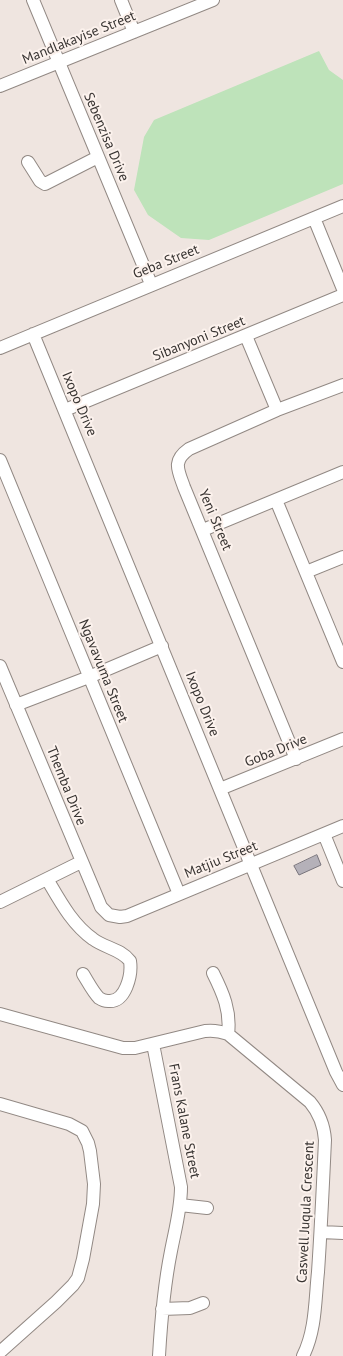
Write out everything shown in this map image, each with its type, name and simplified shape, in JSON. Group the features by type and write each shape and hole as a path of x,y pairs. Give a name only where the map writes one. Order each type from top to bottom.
{"street":[{"name":"Sebenzisa Drive","path":"33,0 151,284"},
{"path":"121,0 134,32"},
{"name":"Mandlakayise Street","path":"0,86 210,1"},
{"path":"28,162 40,181 46,184 98,157"},
{"name":"Geba Street","path":"0,348 151,284 343,206"},
{"path":"314,218 343,289"},
{"name":"Sibanyoni Street","path":"65,410 343,295"},
{"name":"Ixopo Drive","path":"33,334 336,1072 343,1085"},
{"path":"246,336 277,410"},
{"name":"Yeni Street","path":"296,759 184,487 178,468 178,461 189,449 277,410 343,386"},
{"name":"Ngavavuma Street","path":"0,460 179,894"},
{"path":"203,530 343,472"},
{"path":"276,500 342,660"},
{"path":"306,572 343,557"},
{"path":"16,706 162,646"},
{"name":"Themba Drive","path":"0,666 81,862 101,907 109,915"},
{"name":"Goba Drive","path":"220,790 343,739"},
{"name":"Matjiu Street","path":"109,915 120,917 127,916 343,826"},
{"path":"324,834 343,881"},
{"path":"0,902 81,862"},
{"path":"46,879 75,922 99,944 121,953 130,961 131,967 125,991 112,1002 105,1001 100,998 83,974"},
{"path":"0,1014 123,1048 135,1048 205,1031 218,1031 228,1034 228,1008 213,973"},
{"name":"Caswell Juqula Crescent","path":"228,1034 301,1093 317,1110 325,1131 321,1232 314,1316 308,1345 303,1356"},
{"name":"Frans Kalane Street","path":"154,1044 182,1187 180,1205 170,1252 162,1309 159,1356"},
{"path":"0,1104 69,1124 82,1131 88,1143 94,1184 93,1204 78,1278 56,1302 0,1352"},
{"path":"180,1205 207,1208"},
{"path":"321,1232 343,1233"},
{"path":"162,1309 190,1308 203,1303"}],"green space":[{"path":"319,51 329,70 343,80 343,184 209,240 181,238 148,215 134,190 144,137 154,120"}],"building":[{"path":"317,855 321,865 299,875 294,866"}]}
